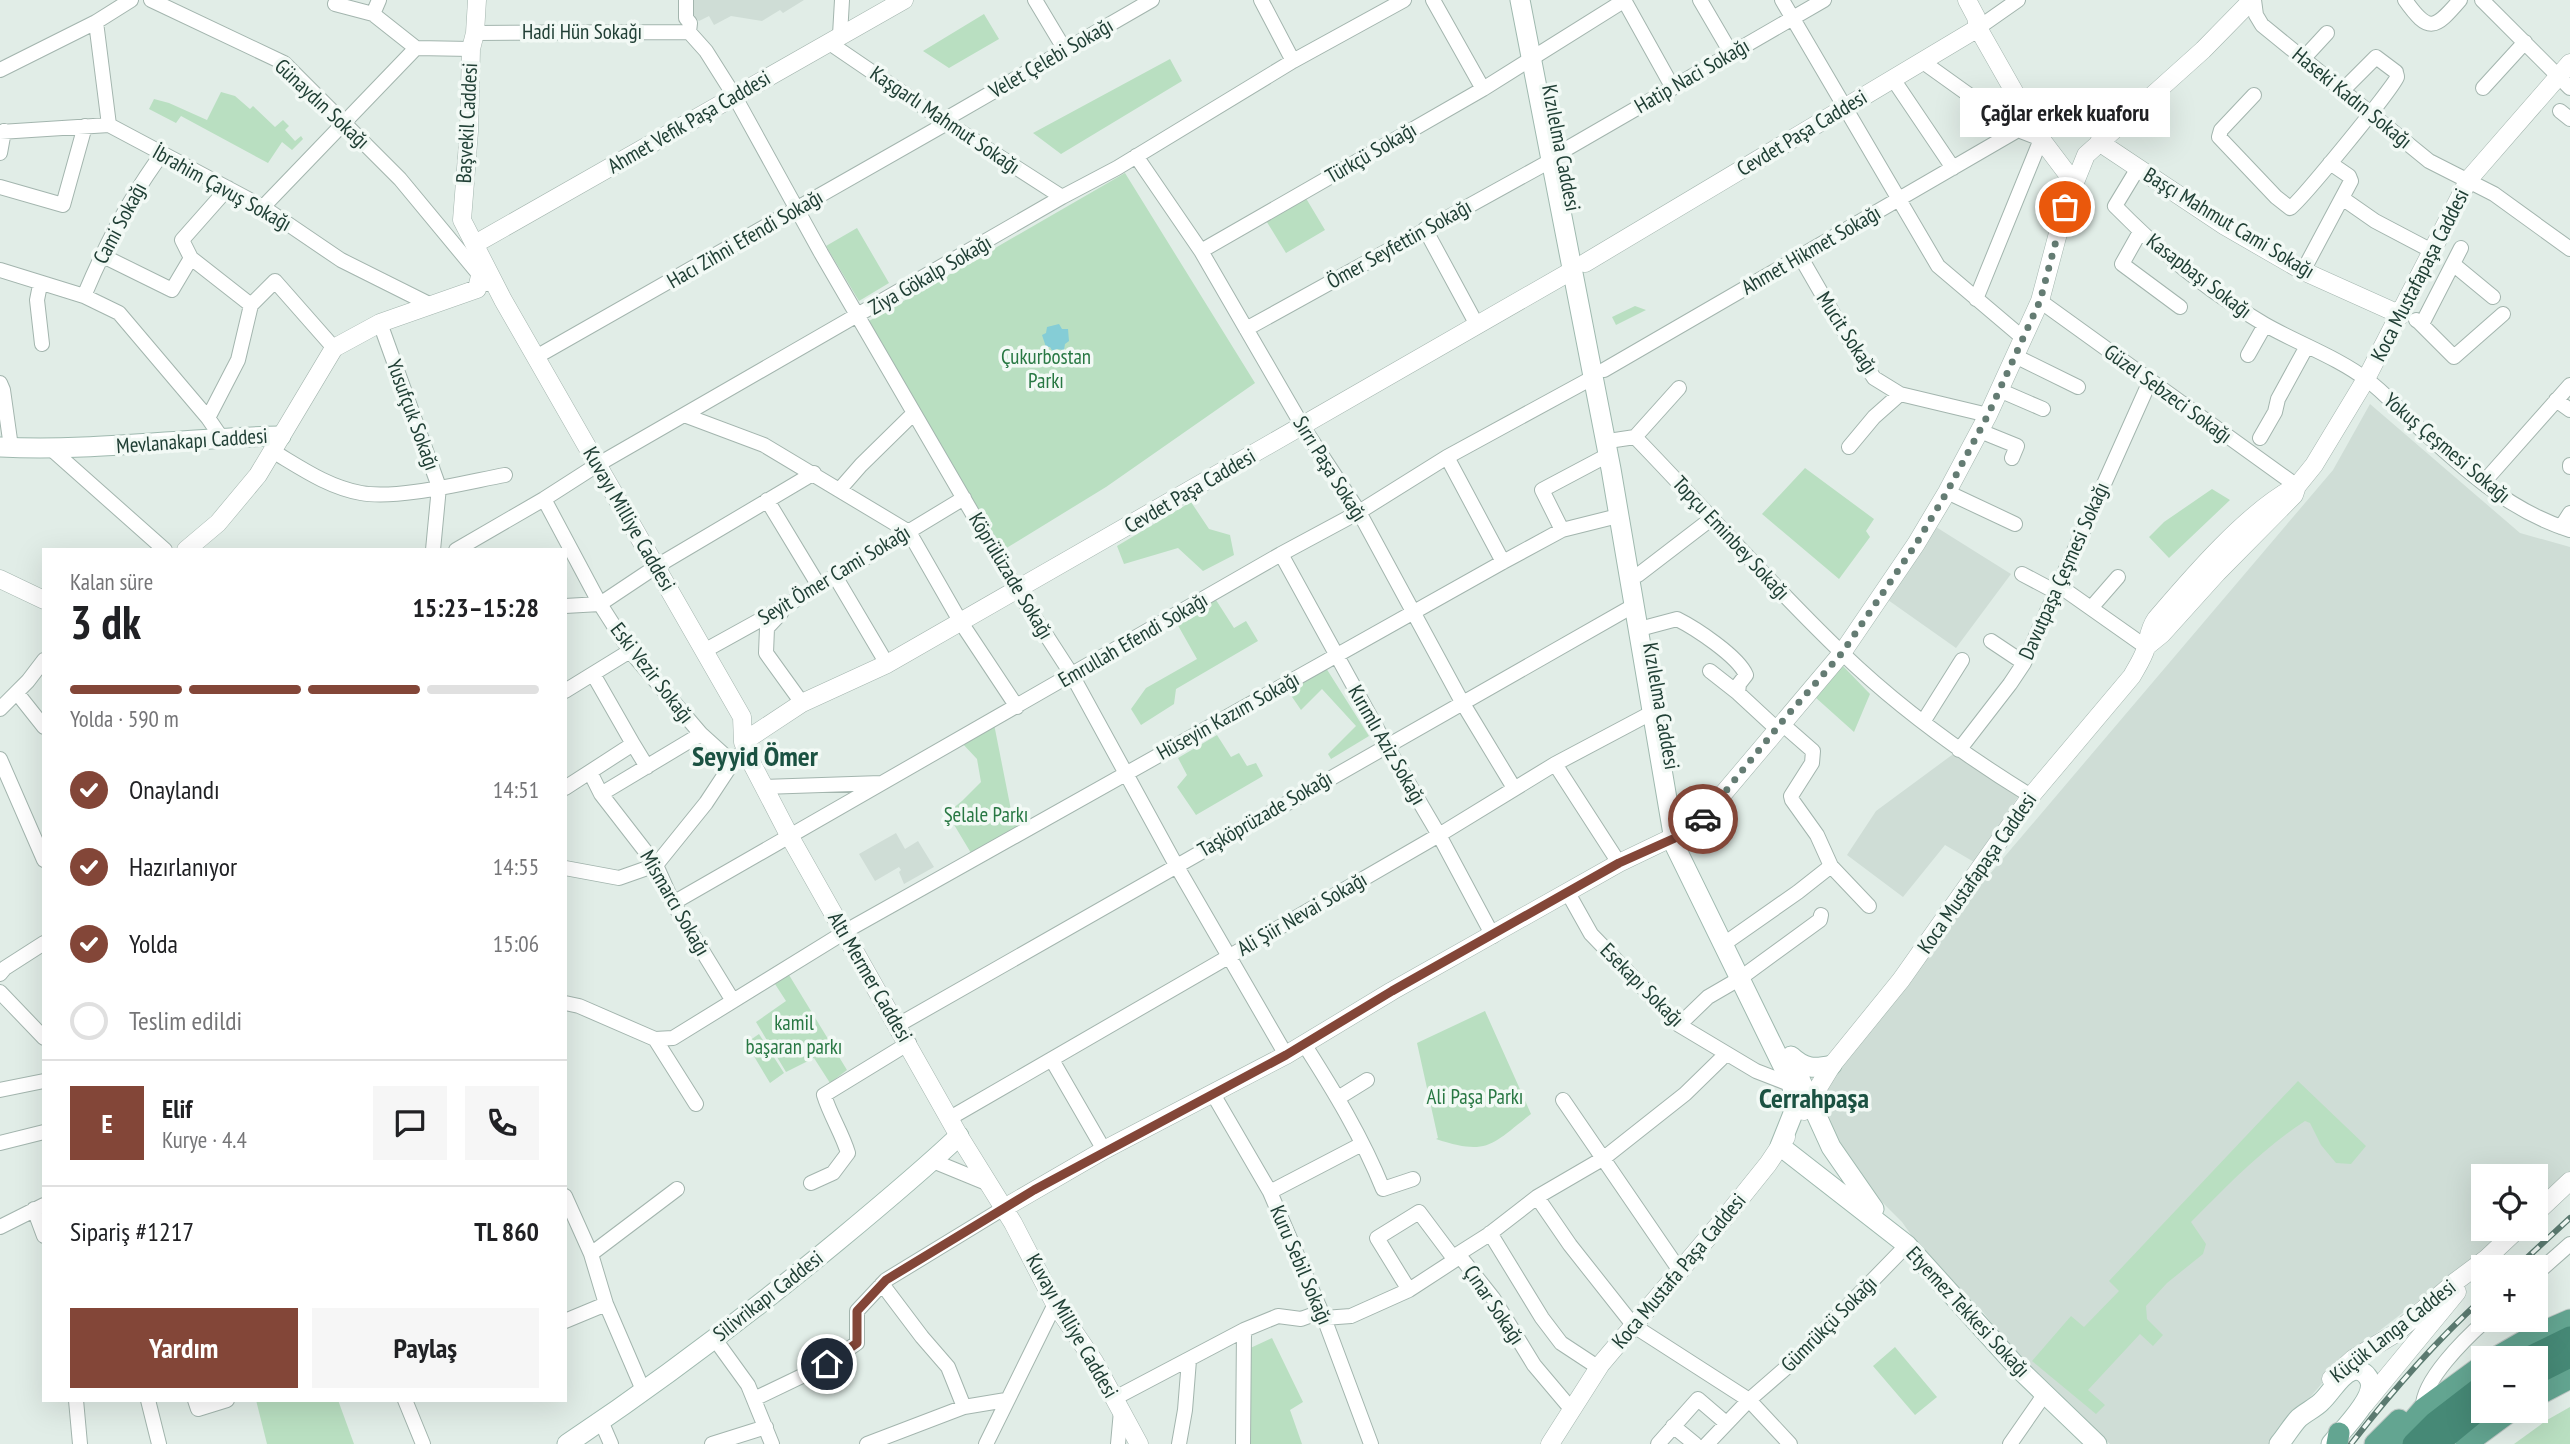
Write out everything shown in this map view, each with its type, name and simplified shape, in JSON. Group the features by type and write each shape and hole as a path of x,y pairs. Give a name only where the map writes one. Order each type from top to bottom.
{"highway":[{"path":"2548,1348 2570,1337"},
{"path":"2548,1368 2570,1357"},
{"path":"2413,1444 2435,1422 2471,1394"},
{"path":"2438,1444 2471,1416"}],"main road":[{"name":"Kızılelma Caddesi","path":"1520,0 1536,56 1557,156 1611,448 1638,575 1679,835 1679,857 1743,977 1788,1053 1831,1147 1858,1189 1896,1226"},
{"name":"Kızılelma Caddesi","path":"1531,0 1536,56"},
{"name":"Mevlanakapı Caddesi","path":"6,447 93,447 221,437 278,444"},
{"name":"Kızılelma Caddesi","path":"1611,448 1618,516 1633,606 1679,835 1731,939 1743,977 1792,1085"},
{"path":"1788,1053 1801,1065 1811,1069 1832,1065"},
{"path":"1792,1085 1794,1111 1780,1146 1808,1168 1896,1226"},
{"name":"Silivrikapı Caddesi","path":"566,1444 714,1338 800,1272 933,1161 955,1127"},
{"path":"1808,1168 1824,1161 1830,1155 1831,1147"},
{"name":"Etyemez Tekkesi Sokağı","path":"1896,1226 1907,1245 2045,1395 2096,1444"},
{"path":"2516,1346 2570,1320"},
{"path":"2299,1419 2320,1403 2343,1378 2353,1371 2360,1371 2371,1383 2369,1393 2362,1408 2336,1440"},
{"path":"2375,1444 2398,1421 2423,1409 2471,1374"},
{"path":"2548,1390 2570,1378"},
{"name":"Etyemez Tekkesi Sokağı","path":"2045,1395 2059,1402 2107,1444"},
{"path":"2393,1444 2423,1409"},
{"name":"Küçük Langa Caddesi","path":"2279,1444 2299,1419"},
{"path":"2466,1444 2494,1423"}],"street":[{"path":"0,70 96,22 131,0"},
{"name":"Başvekil Caddesi","path":"477,0 462,220 468,247 503,300"},
{"path":"686,0 689,32"},
{"path":"834,38 842,0"},
{"name":"Ahmet Vefik Paşa Caddesi","path":"468,247 904,0"},
{"path":"1035,0 1065,50"},
{"name":"Velet Çelebi Sokağı","path":"949,120 1152,0"},
{"path":"1261,0 1293,61"},
{"name":"Ziya Gökalp Sokağı","path":"459,548 597,465 1136,156 1293,61 1404,0"},
{"path":"1433,0 1483,89"},
{"path":"1625,0 1673,88"},
{"name":"Türkçü Sokağı","path":"1201,251 1483,89 1625,0"},
{"path":"1700,0 1731,53"},
{"path":"1782,0 1938,266 2023,338"},
{"name":"Hatip Naci Sokağı","path":"1557,156 1824,0"},
{"path":"1967,0 1978,28 2041,139 2075,184"},
{"path":"754,1399 827,1364 857,1343 857,1311 882,1284 1004,1208 1104,1150 1286,1055 1392,991 1619,863 1696,826 1842,653 1916,544 1947,492 1984,423 2040,301 2065,207 2086,155 2166,84 2253,0"},
{"name":"Haseki Kadın Sokağı","path":"2253,0 2256,15 2262,25 2429,161 2494,194 2570,248"},
{"path":"2405,0 2421,20 2429,25 2445,16 2460,0"},
{"path":"2482,0 2525,43 2567,75"},
{"name":"Günaydın Sokağı","path":"159,2 284,64 400,179 457,248 468,247 480,276 503,300"},
{"name":"Cevdet Paşa Caddesi","path":"743,742 802,703 887,664 1579,266 1923,62 1978,28 2009,2"},
{"path":"263,207 416,48 376,7 335,4"},
{"path":"0,153 2,132 109,125 96,22"},
{"name":"Hadi Hün Sokağı","path":"416,48 473,41 689,32"},
{"name":"Köprülüzade Sokağı","path":"689,32 706,51 734,97 1017,590 1072,675 1176,865 1286,1055"},
{"path":"2303,59 2327,33"},
{"name":"Kaşgarlı Mahmut Sokağı","path":"834,38 1062,197"},
{"path":"2483,88 2525,43"},
{"path":"2254,95 2221,130 2219,137 2276,197 2290,208 2370,113 2396,79 2396,72 2376,57 2343,90"},
{"path":"1923,62 2018,130 2067,152 2086,155"},
{"name":"Koca Mustafapaşa Caddesi","path":"1811,1101 1832,1065 1902,980 2031,796 2132,676 2146,647 2162,634 2217,573 2294,495 2297,486 2314,465 2366,379 2402,314 2469,179 2567,75"},
{"path":"1893,79 1953,167"},
{"name":"Hacı Zihni Efendi Sokağı","path":"536,357 797,210 949,120"},
{"name":"İbrahim Çavuş Sokağı","path":"109,125 263,207 341,260 431,305"},
{"path":"0,187 63,205 85,126"},
{"name":"Ahmet Hikmet Sokağı","path":"1598,374 2018,130"},
{"path":"1976,299 2041,139"},
{"name":"Başçı Mahmut Cami Sokağı","path":"2099,142 2225,226 2303,271 2402,314"},
{"name":"Cami Sokağı","path":"84,296 101,255 141,182 162,154"},
{"name":"Sırrı Paşa Sokağı","path":"1136,156 1201,251 1303,426 1359,512 1462,702 1514,788"},
{"name":"Ömer Seyfettin Sokağı","path":"1246,329 1557,156"},
{"path":"2303,271 2351,181 2349,176 2330,163"},
{"name":"Kasapbaşı Sokağı","path":"2138,167 2115,206 2140,232 2209,289 2265,325 2366,379"},
{"path":"229,188 183,240 191,258 251,305"},
{"path":"2342,198 2375,221 2432,251"},
{"path":"1425,229 1477,325"},
{"path":"2140,232 2122,264 2179,307"},
{"path":"2419,322 2422,324 2461,248"},
{"path":"101,255 172,290 191,258"},
{"name":"Mucit Sokağı","path":"1800,256 1868,371 1881,383 1900,394 1984,423 2017,446 2012,458"},
{"path":"2453,264 2493,297"},
{"path":"0,271 84,296 119,313 221,437"},
{"path":"208,418 238,360 251,305 275,281 334,348 380,323 477,289 480,276"},
{"path":"40,285 37,300 41,344"},
{"name":"Kuvayı Milliye Caddesi","path":"503,300 742,717 743,742"},
{"name":"Güzel Sebzeci Sokağı","path":"2040,301 2297,486"},
{"path":"2402,314 2419,322 2454,357 2503,314"},
{"name":"Yusufçuk Sokağı","path":"380,323 439,487 433,548"},
{"path":"2248,355 2265,325"},
{"path":"2260,438 2307,346"},
{"name":"Mevlanakapı Caddesi","path":"278,444 334,348"},
{"path":"2015,356 2078,387"},
{"name":"Emrullah Efendi Sokağı","path":"673,903 1281,554 1359,512 1447,457 1598,374"},
{"name":"Yokuş Çeşmesi Sokağı","path":"2366,379 2483,484 2524,512 2566,529"},
{"name":"Davutpaşa Çeşmesi Sokağı","path":"1959,750 2024,663 2150,381"},
{"path":"0,383 3,390 6,447"},
{"path":"2483,484 2570,385"},
{"path":"1562,530 1542,490 1611,448 1635,437 1679,387"},
{"path":"1998,390 2043,409"},
{"path":"1849,447 1874,417 1900,394"},
{"path":"2556,400 2570,410"},
{"path":"840,489 914,413"},
{"path":"684,415 764,445 909,532 960,621 1017,706"},
{"name":"Topçu Eminbey Sokağı","path":"1635,437 1842,653 1959,750 2031,796"},
{"path":"188,548 218,523 258,475 278,444 323,481 362,494 394,493 505,475"},
{"path":"49,447 163,548"},
{"path":"1447,457 1503,562"},
{"path":"567,606 600,604 657,566 814,473"},
{"path":"1947,492 2015,524"},
{"name":"Seyit Ömer Cami Sokağı","path":"704,651 789,604 964,498"},
{"name":"Eski Vezir Sokağı","path":"544,499 600,604 630,651 701,734 733,763"},
{"path":"767,500 819,586"},
{"path":"2566,529 2570,513"},
{"name":"Hüseyin Kazım Sokağı","path":"655,1039 673,1038 845,932 1503,562 1562,530 1618,516"},
{"path":"1638,575 1711,519"},
{"name":"Kırımlı Aziz Sokağı","path":"1281,554 1493,936"},
{"path":"2022,574 2057,588 2091,608 2146,647"},
{"path":"835,576 887,664"},
{"path":"2091,608 2118,577"},
{"path":"0,579 42,599"},
{"path":"789,604 767,628 766,653 802,703"},
{"name":"Taşköprüzade Sokağı","path":"898,1025 1633,606"},
{"path":"1647,627 1677,620 1699,632 1744,671 1746,675 1738,693"},
{"path":"1991,641 2024,663"},
{"path":"567,690 630,651"},
{"path":"1923,722 1962,660"},
{"path":"0,709 42,662"},
{"path":"1710,671 1813,751 1812,763 1791,800 1817,835 1831,866 1869,906"},
{"path":"593,674 647,767"},
{"path":"17,693 42,724"},
{"name":"Ali Şiir Nevai Sokağı","path":"955,1127 1052,1060 1439,835 1555,764 1653,712"},
{"path":"601,794 701,734"},
{"path":"567,868 619,878 656,864 706,803 733,763 743,742"},
{"name":"Altı Mermer Caddesi","path":"743,742 763,788 790,837 1004,1208"},
{"path":"567,787 634,744"},
{"path":"0,759 42,855"},
{"path":"1555,764 1619,863"},
{"name":"Mismarcı Sokağı","path":"590,772 601,794 656,864 673,903 733,1001"},
{"path":"763,788 884,783"},
{"path":"1731,939 1831,866"},
{"name":"Esekapı Sokağı","path":"1568,893 1591,934 1679,1024 1725,1055 1792,1085"},
{"path":"1679,1024 1708,997 1743,977 1820,920 1821,915"},
{"path":"0,974 42,944"},
{"path":"0,992 42,1036"},
{"path":"567,1003 579,1006 655,1039 696,1104"},
{"path":"811,1183 833,1173 848,1153 824,1095 909,1043"},
{"path":"1304,1044 1338,1098 1383,1189 1413,1179"},
{"path":"1409,1290 1377,1238 1419,1212 1456,1257 1537,1196 1604,1158 1685,1094 1725,1055"},
{"path":"1052,1060 1104,1150"},
{"path":"1338,1098 1367,1080"},
{"path":"0,1090 42,1081"},
{"name":"Kuru Sebil Sokağı","path":"1213,1094 1270,1192 1324,1318 1371,1444"},
{"path":"1563,1100 1680,1270"},
{"name":"Koca Mustafa Paşa Caddesi","path":"1550,1444 1599,1368 1768,1164 1811,1101"},
{"path":"0,1143 42,1132"},
{"path":"1270,1192 1362,1143"},
{"path":"933,1161 989,1184"},
{"path":"2548,1202 2570,1181"},
{"path":"590,1254 677,1189"},
{"path":"1537,1196 1570,1245 1634,1326 1749,1401 1790,1444"},
{"path":"567,1201 590,1254 606,1304 643,1390"},
{"path":"0,1227 39,1207 42,1224"},
{"name":"Kuvayı Milliye Caddesi","path":"1004,1208 1055,1304 1094,1361 1139,1444"},
{"path":"1490,1233 1542,1318 1561,1343 1599,1368"},
{"name":"Küçük Langa Caddesi","path":"2489,1255 2505,1241"},
{"path":"2548,1263 2570,1244"},
{"name":"Gümrükçü Sokağı","path":"1707,1444 1749,1401 1795,1360 1907,1245"},
{"name":"Çınar Sokağı","path":"1118,1404 1244,1330 1278,1316 1301,1319 1312,1315 1324,1318 1351,1316 1409,1290 1456,1257 1493,1298 1534,1365 1572,1410"},
{"name":"Küçük Langa Caddesi","path":"2299,1419 2343,1366 2396,1333 2471,1270"},
{"path":"2362,1408 2471,1276"},
{"path":"882,1284 948,1367 964,1407"},
{"path":"567,1320 606,1304"},
{"path":"986,1444 1055,1304"},
{"path":"1243,1444 1244,1330"},
{"path":"2423,1409 2422,1400 2431,1383 2473,1332"},
{"path":"714,1338 748,1385 772,1444"},
{"path":"1179,1444 1189,1360"},
{"path":"2010,1444 2045,1395"},
{"path":"1658,1444 1698,1399 1726,1423"},
{"path":"867,1444 964,1407 1006,1400"},
{"path":"76,1402 80,1444"},
{"path":"148,1402 159,1444"},
{"path":"196,1402 198,1409 221,1402"},
{"path":"406,1402 423,1444"},
{"path":"1118,1404 1118,1444"},
{"path":"601,1421 611,1444"},
{"path":"1673,1426 1695,1444"},
{"path":"712,1444 766,1427"}],"shaded area":[{"path":"689,0 804,0 783,13 780,10 762,21 731,16 714,25 709,16 699,21 689,11"},
{"path":"2370,404 2520,533 2570,547 2570,1173 2548,1192 2548,1164 2471,1164 2471,1241 2493,1241 2477,1255 2471,1255 2471,1260 2343,1359 2270,1444 2110,1444 2021,1361 1983,1312 1926,1256 1902,1222 1859,1179 1815,1100 1944,928 2333,470"},
{"path":"1936,527 2011,574 1956,648 1888,600"},
{"path":"1956,752 2020,794 1974,862 1945,845 1903,897 1847,855 1876,811"},
{"path":"896,833 905,849 918,841 934,867 904,884 899,867 875,881 859,854"}],"green space":[{"path":"984,14 999,39 949,68 923,51"},
{"path":"1170,59 1182,81 1061,154 1033,133"},
{"path":"221,92 235,96 250,109 253,106 275,127 283,120 289,126 285,130 295,141 301,136 303,139 292,150 282,142 268,163 181,116 176,123 149,109 154,99 207,120"},
{"name":"Çukurbostan Parkı","path":"1125,173 1255,383 1106,487 1000,552 869,321"},
{"path":"1304,195 1325,230 1286,253 1265,219"},
{"path":"857,228 889,283 859,301 826,246"},
{"path":"1635,306 1646,310 1616,325 1612,317"},
{"path":"1805,468 1874,519 1866,531 1870,537 1839,579 1762,514"},
{"path":"2212,489 2230,500 2169,558 2149,537 2164,522"},
{"path":"1191,502 1209,529 1230,535 1234,555 1203,571 1178,548 1124,564 1117,546"},
{"path":"1216,600 1234,628 1246,621 1258,641 1176,689 1174,704 1141,725 1131,709 1146,688 1197,659 1176,622"},
{"path":"1841,664 1870,694 1854,732 1815,697"},
{"path":"1326,668 1369,736 1331,759 1328,754 1356,726 1322,689 1301,710 1288,691"},
{"name":"Şelale Parkı","path":"994,724 1011,810 1021,827 971,853 947,813 981,782 977,759 961,742"},
{"path":"1217,735 1231,757 1239,753 1247,766 1256,763 1263,776 1196,815 1177,787 1187,775 1178,758"},
{"name":"kamil başaran parkı","path":"789,975 847,1070 830,1083 814,1058 786,1072 756,1022 786,1001 775,984"},
{"name":"Ali Paşa Parkı","path":"1485,1011 1531,1114 1497,1140 1478,1147 1467,1147 1436,1139 1438,1138 1417,1043"},
{"path":"759,1034 784,1073 770,1083 746,1043"},
{"path":"2298,1081 2366,1146 2351,1164 2336,1163 2321,1145 2310,1123 2305,1121 2260,1156 2218,1195 2191,1222 2206,1244 2203,1254 2167,1283 2146,1306 2147,1319 2163,1335 2153,1346 2140,1334 2088,1390 2105,1405 2096,1414 2032,1361 2071,1316 2084,1327 2119,1291 2109,1281"},
{"path":"1272,1338 1303,1402 1290,1410 1302,1444 1246,1444 1246,1350"},
{"path":"1895,1347 1937,1397 1915,1415 1873,1366"},
{"path":"256,1402 339,1402 354,1444 267,1444"},
{"path":"2570,1407 2570,1444 2514,1444 2543,1423 2548,1423 2548,1419"}],"water":[{"path":"1059,324 1062,329 1068,329 1069,341 1064,350 1057,349 1053,352 1050,347 1046,347 1042,335 1046,333 1047,327"}],"railway":[{"path":"2530,1255 2570,1218"},
{"path":"2351,1444 2414,1368 2471,1309"}],"way so far":[{"path":"1703,819 1842,653 1916,544 1947,492 1988,415 2040,301 2065,207"}],"place":[{"name":"Çağlar erkek kuaforu","path":"2065,207"}],"district":[{"name":"Seyyid Ömer","path":"755,756"},
{"name":"Cerrahpaşa","path":"1814,1098"}],"route":[{"path":"827,1364 857,1343 857,1311 886,1280 1104,1150 1286,1055 1392,991 1619,863 1667,839 1684,834 1703,819"}]}
